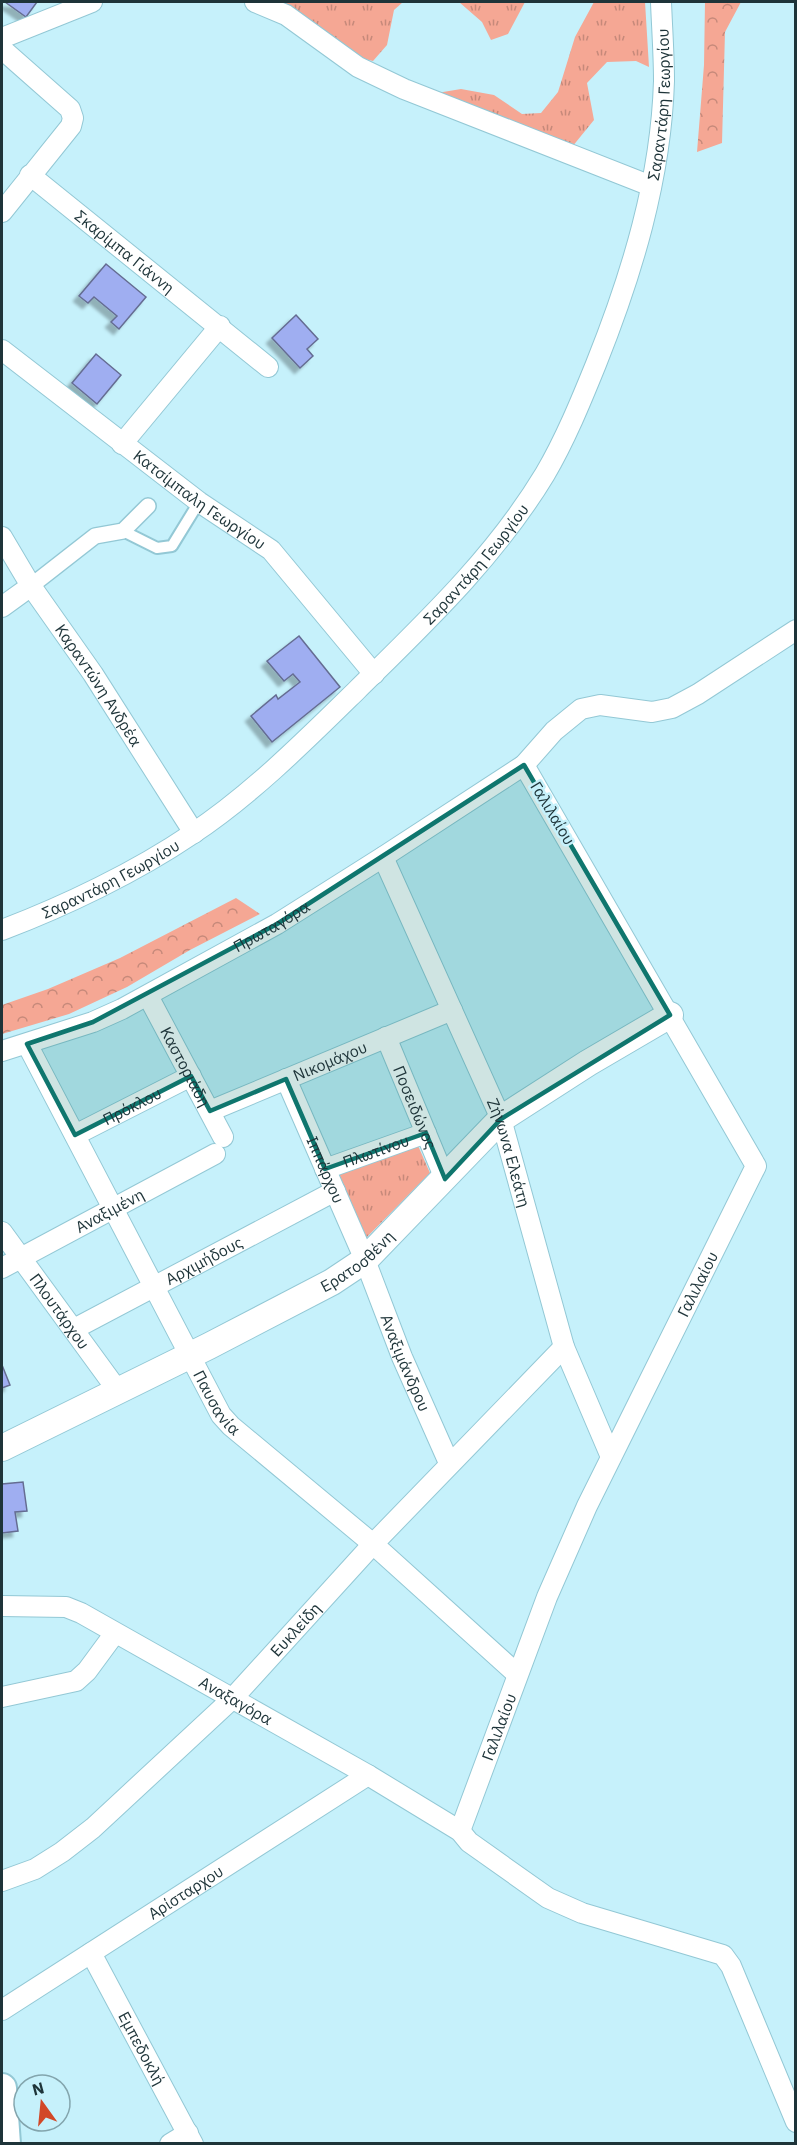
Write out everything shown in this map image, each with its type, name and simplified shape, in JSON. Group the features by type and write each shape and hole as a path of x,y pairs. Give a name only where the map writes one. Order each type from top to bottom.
{"main road":[{"path":"2,2088 6,2144"}],"street":[{"path":"2,38 92,2"},
{"path":"255,2 286,15 358,67 404,89 651,186"},
{"name":"Σαραντάρη Γεωργίου","path":"2,930 26,921 150,860 194,833 261,780 440,609 514,518 545,473 572,421 624,291 638,244 651,186 664,81 661,2"},
{"path":"2,50 70,109 73,118 71,126 2,212"},
{"name":"Σκαρίμπα Γιάννη","path":"30,176 220,326 268,367"},
{"path":"122,444 220,326"},
{"name":"Κατσίμπαλη Γεωργίου","path":"2,350 199,502 272,550 374,674"},
{"path":"2,607 95,536 123,531 148,506"},
{"name":"Καραντώνη Ανδρέα","path":"2,537 31,586 93,674 194,833"},
{"name":"Πρωταγόρα","path":"2,1051 93,1022 148,996 277,924 524,765 554,730 580,709 600,705 652,712 672,708 698,694 795,630"},
{"name":"Γαλιλαίου","path":"460,1831 551,1587 611,1457 756,1166 524,765"},
{"name":"Ζήνωνα Ελεάτη","path":"383,857 501,1119 564,1347 611,1457"},
{"name":"Καστοριάδη","path":"148,996 210,1111 219,1146"},
{"name":"Νικομάχου","path":"210,1111 452,1010"},
{"name":"Ερατοσθένη","path":"2,1448 192,1355 332,1282 364,1260 501,1119 588,1063 670,1015"},
{"name":"Ποσειδώνος","path":"386,1037 445,1179"},
{"name":"Παυσανία","path":"27,1044 192,1355 213,1401 231,1426 373,1544 517,1674"},
{"name":"Πρόκλου","path":"75,1135 191,1076"},
{"name":"Ιππάρχου","path":"286,1079 364,1260"},
{"name":"Πλωτίνου","path":"325,1169 426,1132"},
{"name":"Αναξιμένη","path":"2,1268 114,1208 219,1146"},
{"name":"Αρχιμήδους","path":"74,1329 335,1191"},
{"name":"Πλουτάρχου","path":"2,1232 118,1391"},
{"name":"Αναξιμάνδρου","path":"364,1260 402,1357 449,1463"},
{"name":"Ευκλείδη","path":"2,1881 35,1869 93,1828 232,1699 449,1463 564,1347"},
{"name":"Αναξαγόρα","path":"2,1606 66,1607 368,1775 460,1831 469,1842 548,1898 582,1913 723,1955 730,1966 795,2122"},
{"path":"2,1697 76,1681 87,1671 115,1633"},
{"name":"Αρίσταρχου","path":"2,2010 368,1775"},
{"name":"Εμπεδοκλή","path":"91,1953 191,2138"},
{"path":"170,2144 191,2138"}],"lane":[{"path":"123,531 157,548 172,546 199,502"}],"highlighted area":[{"path":"524,765 670,1015 501,1119 445,1179 426,1133 325,1169 286,1079 210,1111 191,1076 75,1135 27,1044 93,1022 277,924"}],"green space":[{"path":"274,2 403,2 394,10 387,45 373,61 352,56"},
{"path":"459,2 525,2 508,34 491,40 482,22"},
{"path":"594,2 645,2 649,67 636,61 607,62 587,83 594,120 572,147 437,93 461,89 494,95 522,114 541,113 558,92 575,37"},
{"path":"705,2 741,2 725,32 722,143 697,152 704,65"},
{"path":"236,898 260,914 190,950 127,987 69,1014 2,1034 2,1005 48,989 120,958"},
{"path":"416,1141 430,1173 365,1239 336,1170"}],"building":[{"path":"5,2 37,2 26,17"},
{"path":"106,264 146,297 119,329 111,322 117,316 94,297 88,303 79,296"},
{"path":"296,315 318,339 307,349 313,356 300,368 272,338"},
{"path":"96,354 121,375 97,404 72,383"},
{"path":"299,636 340,687 272,742 251,716 276,695 278,699 300,682 293,674 284,681 267,661"},
{"path":"2,1365 10,1385 2,1388"},
{"path":"23,1482 27,1511 15,1512 18,1531 2,1533 2,1484"}]}
